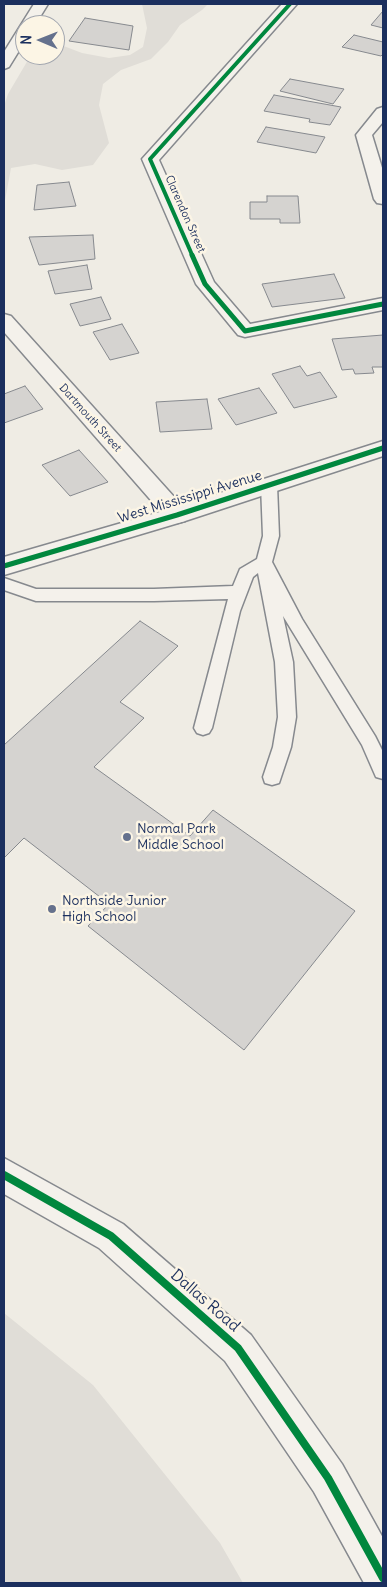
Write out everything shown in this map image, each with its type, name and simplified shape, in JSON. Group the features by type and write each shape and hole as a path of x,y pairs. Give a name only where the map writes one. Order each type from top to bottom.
{"street":[{"path":"34,15 41,4"},
{"name":"Clarendon Street","path":"290,4 150,159 205,284 245,331 383,304"},
{"path":"4,64 15,46"},
{"path":"383,112 364,135 383,199"},
{"name":"Dartmouth Street","path":"4,320 177,515"},
{"name":"West Mississippi Avenue","path":"4,566 177,515 383,448"},
{"name":"Dallas Road","path":"4,1174 111,1236 238,1348 328,1478 383,1578"}],"lane":[{"path":"269,485 271,536 264,562 284,662 288,717 282,747 272,777"},
{"path":"203,728 232,611 246,573 264,562"},
{"path":"264,562 295,623 369,741 383,771"},
{"path":"4,584 36,595 154,595 239,592"}],"shaded area":[{"path":"142,4 208,4 180,25 168,42 151,59 121,70 103,84 99,105 109,143 93,165 62,170 35,164 11,168 4,206 4,106 8,94 25,65 65,65 65,47 82,53 109,58 130,55 143,47 147,28"},
{"path":"4,1313 93,1385 220,1543 243,1583 4,1583"}],"building":[{"path":"383,11 383,28 371,25"},
{"path":"85,18 133,26 129,50 69,41"},
{"path":"354,35 383,42 383,54 381,56 342,47"},
{"path":"290,79 344,89 333,104 280,91"},
{"path":"274,95 341,107 330,125 309,122 310,119 264,111"},
{"path":"266,127 325,137 316,153 257,142"},
{"path":"69,182 76,206 34,210 37,185"},
{"path":"267,196 298,196 300,223 280,223 280,219 250,219 250,202 267,202"},
{"path":"93,235 95,259 39,265 29,237"},
{"path":"87,265 92,289 55,294 48,271"},
{"path":"334,274 345,298 272,307 262,284"},
{"path":"101,297 111,319 80,326 70,304"},
{"path":"122,324 139,353 110,360 93,332"},
{"path":"383,335 383,367 372,367 374,373 355,374 353,369 342,370 332,339"},
{"path":"300,366 307,376 320,372 337,397 294,408 272,374"},
{"path":"25,386 43,409 4,423 4,394"},
{"path":"259,388 277,413 236,425 218,399"},
{"path":"207,399 212,429 160,432 156,402"},
{"path":"79,450 108,482 70,496 42,465"},
{"name":"Normal Park Middle School","path":"140,621 178,646 120,702 144,718 94,767 190,836 213,810 355,911 244,1050 88,926 109,904 24,838 4,858 4,745"}],"cycle path":[{"path":"290,4 150,159 205,284 245,331 383,304"},
{"path":"4,566 177,515 383,448"},
{"path":"4,1175 111,1236 238,1348 328,1478 383,1578"}],"place":[{"name":"Normal Park Middle School","path":"127,837"},
{"name":"Northside Junior High School","path":"52,909"}]}
